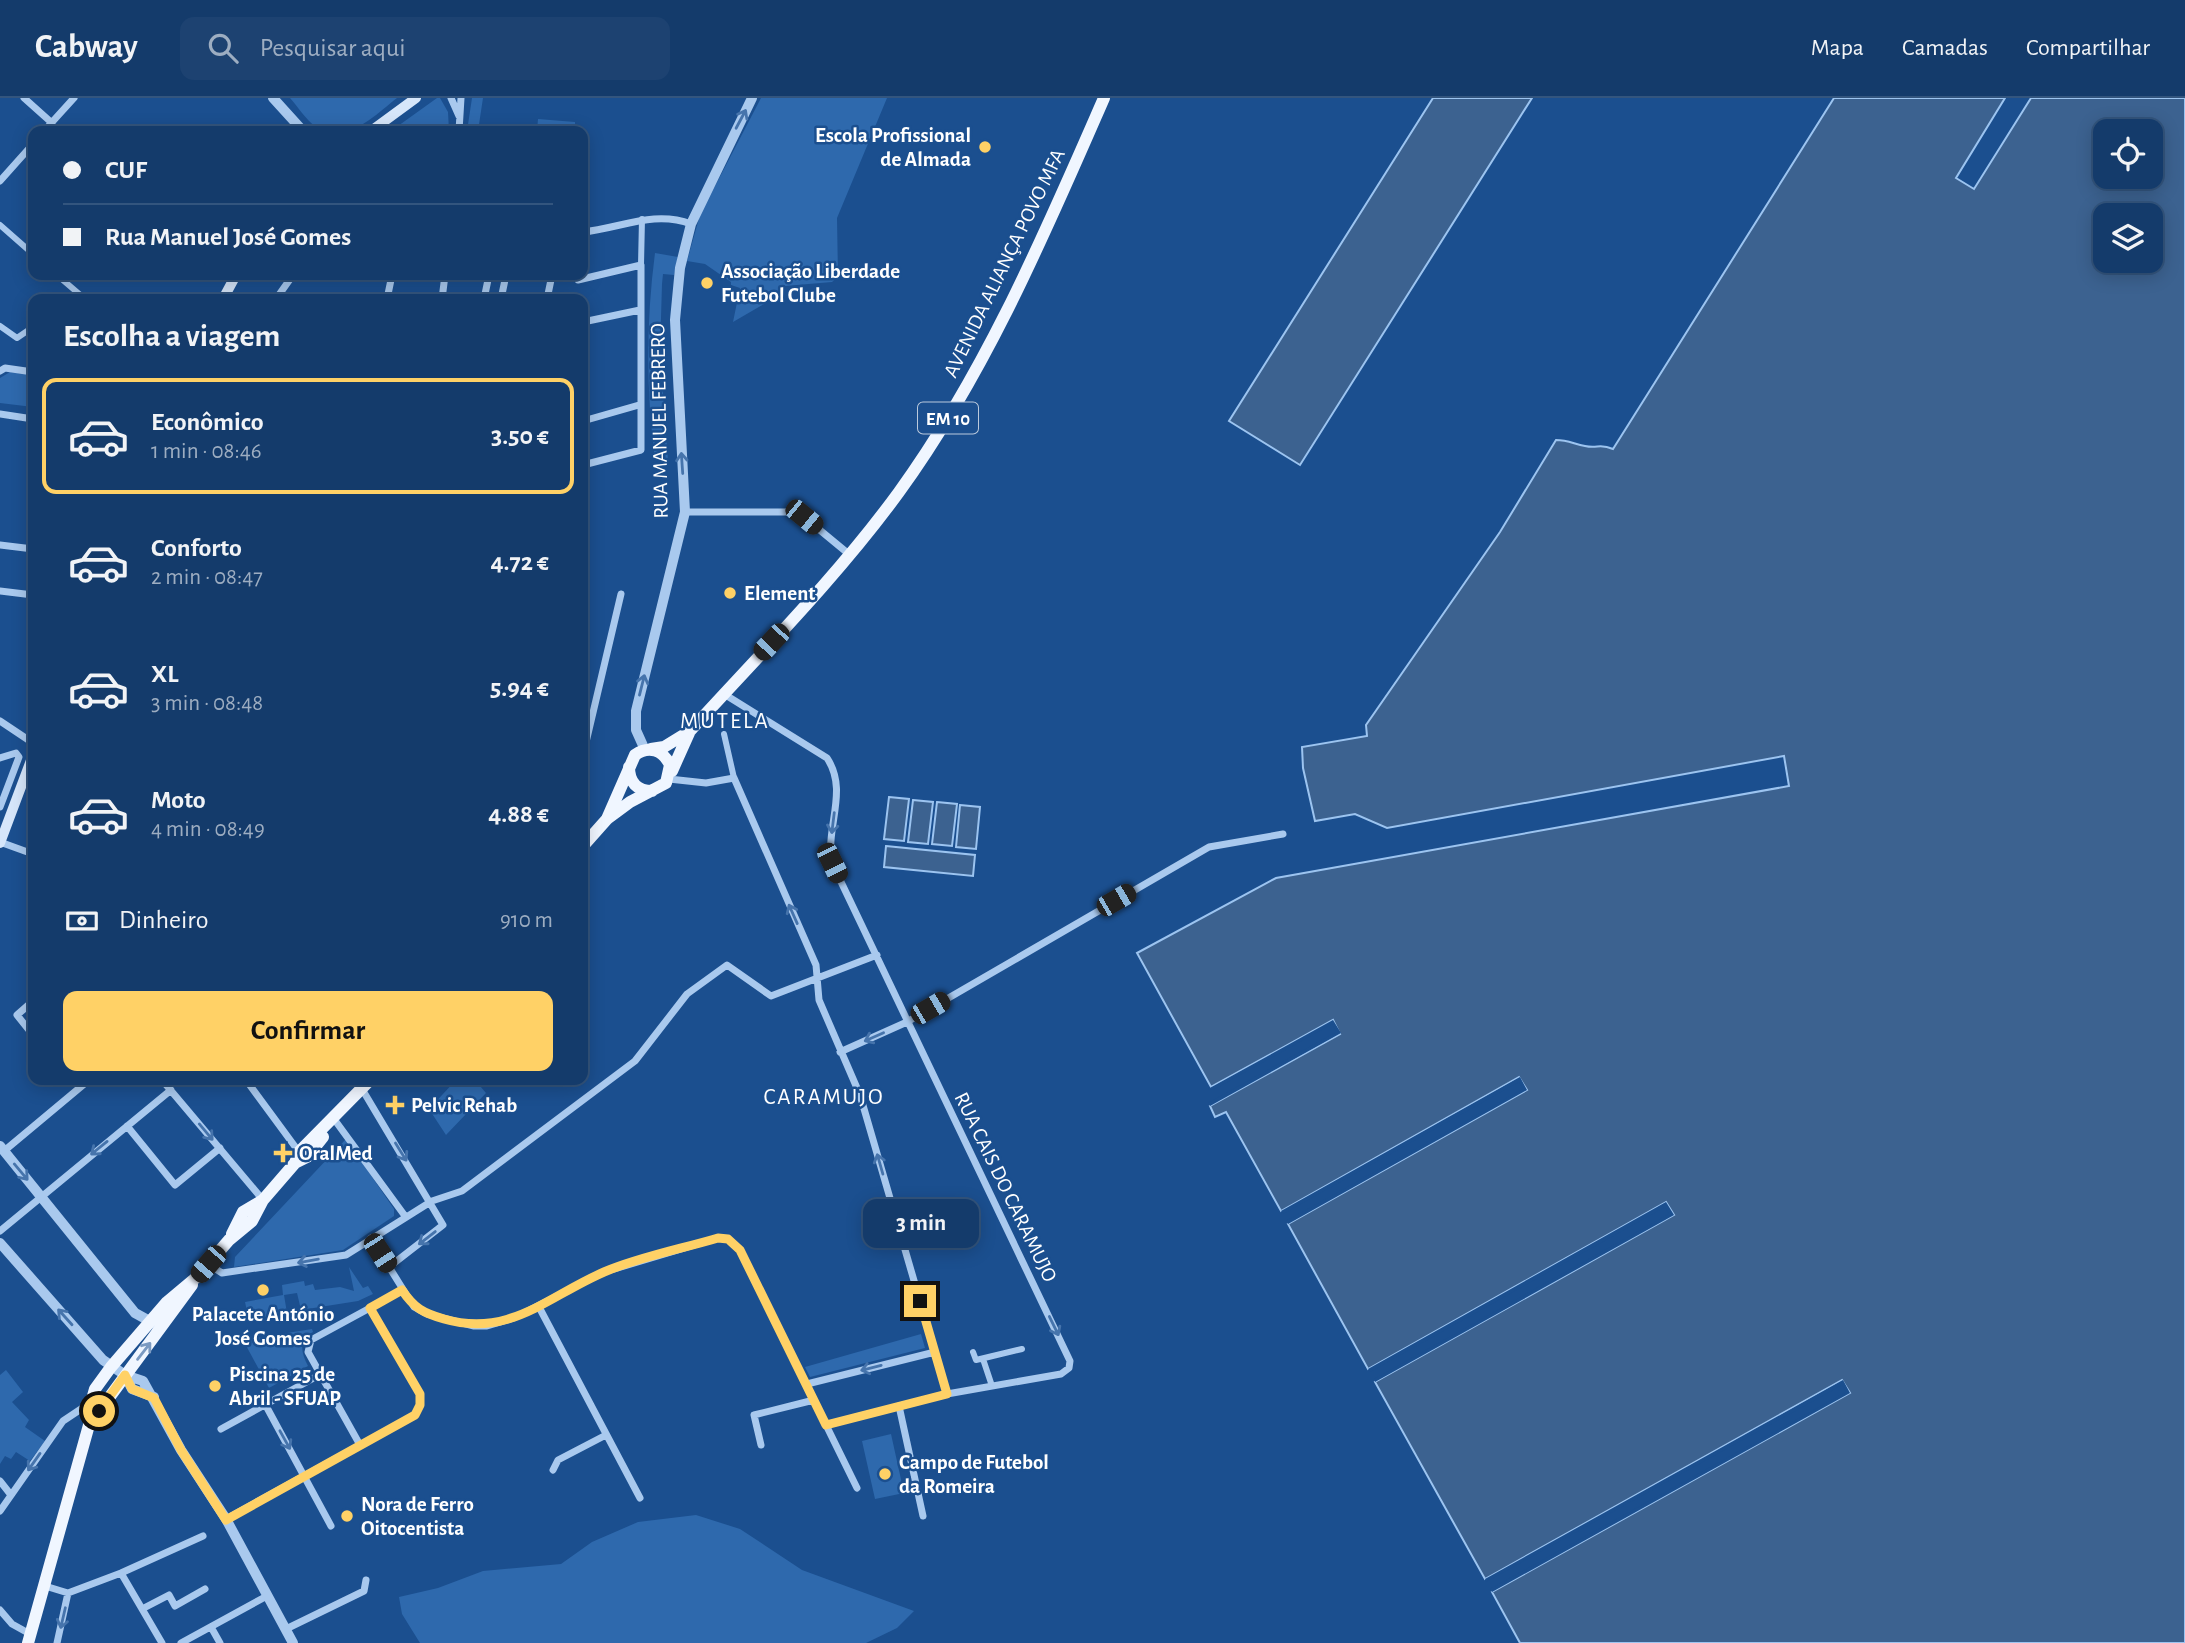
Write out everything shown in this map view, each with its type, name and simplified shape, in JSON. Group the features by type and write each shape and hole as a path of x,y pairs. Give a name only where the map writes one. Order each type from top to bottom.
{"main road":[{"path":"378,126 416,98"},
{"name":"AVENIDA ALIANÇA POVO MFA","path":"648,749 664,747 690,731 850,555 900,491 944,425 979,364 1104,98"},
{"name":"AVENIDA ALIANÇA POVO MFA","path":"670,777 690,731"},
{"path":"648,749 666,756 670,777"},
{"name":"EM 10","path":"607,819 629,765 635,755 648,749"},
{"path":"629,765 629,776 636,786 652,791"},
{"path":"1,841 28,771"},
{"name":"EM 10","path":"588,840 607,819 630,802 662,787 670,777"},
{"path":"89,1425 198,1276 229,1240 243,1212 263,1200 365,1085"},
{"path":"29,1639 89,1425 90,1403 96,1389 148,1322 198,1276"}],"street":[{"path":"24,98 52,123"},
{"path":"49,126 74,98"},
{"path":"273,98 298,126"},
{"path":"451,98 459,116"},
{"path":"459,126 461,98"},
{"name":"RUA MANUEL FEBRERO","path":"648,749 636,730 636,711 685,512 675,320 680,268 691,224 752,98"},
{"path":"0,181 28,150"},
{"path":"588,231 642,219 672,217 691,224"},
{"path":"588,464 641,450 639,405 642,219"},
{"path":"0,225 28,250"},
{"path":"588,278 641,265"},
{"path":"63,280 79,294"},
{"path":"588,321 640,310"},
{"path":"0,326 17,338 28,330"},
{"path":"0,371 5,368 28,371"},
{"path":"588,420 639,405"},
{"path":"0,414 28,418"},
{"path":"685,512 790,512 804,517 850,555"},
{"path":"0,545 28,548"},
{"path":"0,592 28,595"},
{"path":"588,734 621,594"},
{"name":"RUA CAIS DO CARAMUJO","path":"724,694 827,758 835,770 838,788 830,850 832,863 1069,1357 1069,1368 1061,1374 992,1386"},
{"path":"0,721 28,740"},
{"path":"724,734 734,778 816,965 819,1000 860,1095 947,1394"},
{"path":"0,758 16,753 19,757 0,807"},
{"path":"670,777 706,783 734,778"},
{"path":"0,821 1,841 28,852"},
{"path":"840,1052 907,1022 1209,846 1283,834"},
{"path":"208,1264 222,1273 251,1271 346,1255 432,1201 462,1191 635,1061 687,994 719,968 727,965 771,996 877,955"},
{"path":"28,1005 17,1015 28,1029"},
{"path":"83,1085 2,1149 135,1313 148,1322 163,1326"},
{"path":"166,1085 263,1200"},
{"path":"249,1085 298,1160"},
{"path":"367,1085 432,1201 443,1226 389,1267"},
{"path":"0,1231 171,1090"},
{"path":"334,1119 405,1216"},
{"path":"127,1126 175,1185 220,1148"},
{"path":"371,1238 414,1307 427,1314 474,1326 496,1323 539,1307 604,1272 725,1238 738,1246 857,1488"},
{"path":"0,1243 111,1367 143,1381 181,1450 226,1520 293,1643"},
{"path":"360,1445 308,1352 312,1340 402,1290"},
{"path":"539,1307 640,1498"},
{"path":"226,1520 415,1415 420,1405 420,1394 370,1308"},
{"path":"973,1352 976,1360 1022,1349"},
{"path":"807,1384 935,1352"},
{"path":"826,1425 947,1394 992,1386 983,1359"},
{"path":"221,1429 321,1374"},
{"path":"761,1445 754,1415 814,1400"},
{"path":"0,1511 63,1422 90,1403"},
{"path":"265,1404 331,1526"},
{"path":"899,1406 923,1516"},
{"path":"553,1470 558,1460 606,1435"},
{"path":"0,1481 11,1494"},
{"path":"45,1586 68,1593 121,1573 203,1536"},
{"path":"121,1573 162,1643"},
{"path":"286,1629 364,1591 366,1580"},
{"path":"142,1609 169,1595 174,1606 205,1589"},
{"path":"57,1643 68,1593"},
{"path":"181,1643 267,1596"},
{"path":"0,1610 29,1639"},
{"path":"211,1627 220,1643"}],"shaded area":[{"path":"290,98 397,98 360,126 315,126"},
{"path":"437,98 440,98 448,112 449,126 398,126"},
{"path":"472,98 483,98 479,126 468,126"},
{"path":"761,98 887,98 837,218 838,276 832,282 785,286 785,292 733,322 740,288 731,285 731,282 705,264 687,261 700,215"},
{"path":"1433,98 1532,98 1300,465 1229,421"},
{"path":"1834,98 2005,98 1956,178 1974,189 2031,98 2185,98 2185,1643 1520,1643 1492,1592 1850,1393 1842,1380 1485,1579 1375,1382 1674,1215 1666,1202 1368,1369 1288,1224 1527,1090 1519,1077 1281,1211 1226,1112 1215,1117 1210,1106 1340,1034 1333,1020 1211,1087 1137,953 1276,878 1789,786 1784,756 1387,828 1355,814 1315,821 1303,768 1302,747 1367,736 1366,725 1500,532 1556,440 1589,447 1605,446 1613,449"},
{"path":"538,119 575,122 575,126 537,126"},
{"path":"655,253 678,257 674,275 663,274 662,284 660,352 668,461 660,463 660,459 655,459 649,382 650,305"},
{"path":"10,372 28,374 28,406 0,403 0,378"},
{"path":"889,797 909,799 904,841 884,839"},
{"path":"913,800 933,802 928,844 908,842"},
{"path":"937,802 957,804 952,846 932,844"},
{"path":"960,805 980,807 976,849 956,847"},
{"path":"886,846 975,855 973,876 884,867"},
{"path":"451,1085 479,1085 486,1093 446,1135 429,1109"},
{"path":"346,1139 394,1209 394,1216 343,1250 234,1267 235,1257"},
{"path":"349,1267 363,1288 368,1286 373,1294 358,1301 301,1310 297,1293 284,1295 287,1313 249,1320 245,1302 283,1295 282,1285 304,1281 305,1286 313,1284 315,1290 340,1287 354,1291"},
{"path":"312,1329 313,1332 305,1338 302,1347 308,1366 269,1388 243,1340"},
{"path":"921,1334 925,1348 810,1377 805,1367"},
{"path":"6,1370 23,1392 12,1402 29,1420 25,1427 45,1441 30,1461 16,1452 11,1459 5,1456 0,1464 0,1375"},
{"name":"Campo de Futebol da Romeira","path":"891,1434 904,1493 875,1499 862,1441"},
{"path":"696,1515 740,1529 802,1570 914,1611 897,1628 866,1643 420,1643 402,1614 399,1597 438,1588 483,1571 561,1564 592,1542 638,1522"}],"pier":[{"path":"1333,1020 1341,1033 1210,1106 1208,1103 1336,1032 1332,1024 1213,1090 1208,1089"},
{"path":"1520,1077 1527,1090 1288,1224 1286,1221 1523,1089 1519,1082 1283,1214 1281,1211"},
{"path":"1666,1202 1674,1215 1375,1382 1374,1379 1669,1214 1665,1207 1370,1372 1368,1369"},
{"path":"1843,1380 1850,1393 1492,1592 1490,1589 1846,1392 1842,1385 1486,1582 1485,1579"}],"place":[{"name":"Escola Profissional de Almada","path":"985,147"},
{"name":"Associação Liberdade Futebol Clube","path":"707,283"},
{"name":"Element","path":"730,593"},
{"name":"Pelvic Rehab","path":"395,1105"},
{"name":"OralMed","path":"283,1153"},
{"name":"Palacete António José Gomes","path":"263,1290"},
{"name":"Piscina 25 de Abril - SFUAP","path":"215,1386"},
{"name":"Campo de Futebol da Romeira","path":"885,1474"},
{"name":"Nora de Ferro Oitocentista","path":"347,1516"}],"district":[{"name":"MUTELA","path":"725,720"},
{"name":"CARAMUJO","path":"824,1096"}],"route":[{"path":"99,1411 125,1375 132,1389 154,1398 181,1450 226,1520 415,1415 420,1405 420,1394 370,1308 402,1290 414,1307 427,1314 449,1321 487,1326 539,1307 604,1272 725,1238 738,1246 826,1425 947,1394 920,1301"}]}
